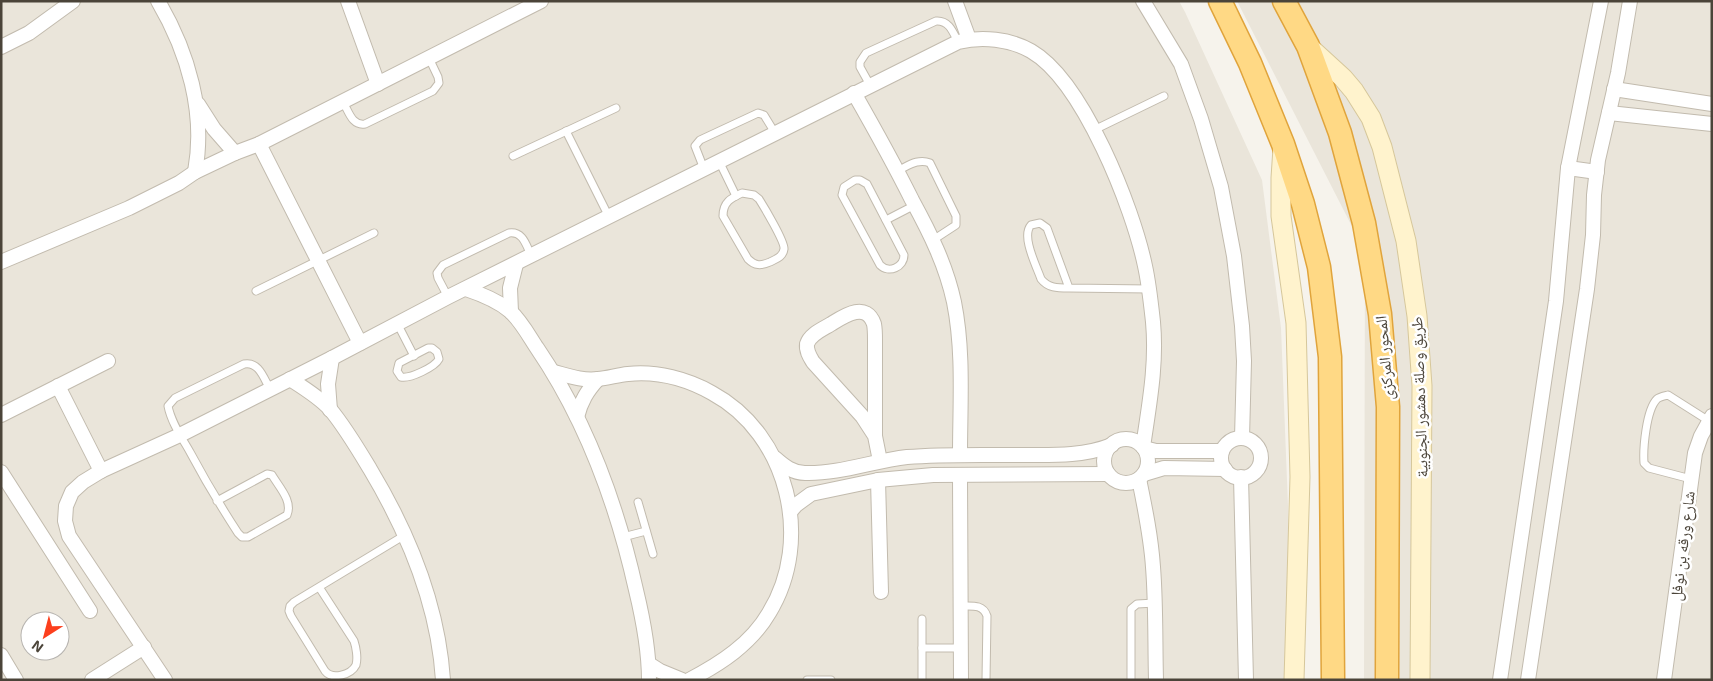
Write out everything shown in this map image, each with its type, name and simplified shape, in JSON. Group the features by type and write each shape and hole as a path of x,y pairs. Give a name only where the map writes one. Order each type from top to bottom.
{"highway":[{"path":"1220,1 1250,63 1283,144 1303,204 1319,267 1330,357 1333,680"},
{"name":"طريق وصلة دهشور الجنوبية","path":"1284,1 1308,46"},
{"name":"المحور المركزى","path":"1308,46 1334,116 1353,178 1373,268 1380,314 1388,407 1387,680"}],"main road":[{"name":"طريق وصلة دهشور الجنوبية","path":"1308,46 1343,78 1354,91 1371,118 1382,147 1406,241 1417,316 1421,378 1420,680"},
{"path":"1283,144 1281,216 1296,324 1300,477 1294,680"}],"street":[{"path":"1,47 29,32 73,1"},
{"path":"158,1 181,51 196,102 198,138 195,172"},
{"path":"348,1 378,84"},
{"path":"1,262 128,208 179,183 195,172 259,144 541,1"},
{"path":"956,1 963,40"},
{"path":"1143,1 1181,64 1201,119 1221,187 1234,256 1241,308 1244,361 1242,438"},
{"path":"1500,680 1556,301 1568,168 1601,1"},
{"path":"1528,680 1587,289 1593,235 1596,172 1630,1"},
{"path":"165,680 69,536 65,521 66,506 72,492 82,482 101,471 180,435 270,390 448,297 870,85 963,40 988,39 1012,42 1033,52 1051,67 1074,97 1094,130 1121,188 1146,267 1153,323 1155,361 1143,448 1148,461 1142,476 1153,565 1156,680"},
{"path":"1614,89 1712,104"},
{"path":"854,93 933,240 948,277 958,328 960,454"},
{"path":"1644,116 1639,111 1638,104 1641,98 1647,94"},
{"path":"196,102 214,129 235,153"},
{"path":"1609,112 1712,124"},
{"path":"259,144 360,343"},
{"path":"1568,168 1596,172"},
{"path":"511,312 510,288 516,264"},
{"path":"466,289 490,298 511,312 554,372 577,417 598,464 623,537 641,613 649,664 649,680"},
{"path":"875,436 862,416 808,354 807,344 812,337 847,314 857,311 868,315 874,324 875,436 880,461"},
{"path":"330,410 328,384 332,358"},
{"path":"1,414 108,361"},
{"path":"554,372 583,379 598,379 642,373 662,375 696,386 728,403 744,416 759,433 782,475 790,512 790,557 785,579 777,600 752,636 730,656 711,669 689,680"},
{"path":"290,379 311,393 330,410 378,483 405,535 418,564 429,601 442,658 443,680"},
{"path":"577,417 581,403 588,390 598,379"},
{"path":"58,386 101,471"},
{"name":"شارع ورقه بن نوفل","path":"1664,680 1695,453 1710,418"},
{"path":"1701,436 1712,446"},
{"path":"1242,438 1256,446 1259,450 1260,461 1256,470 1242,477 1232,475 1225,469 1221,460 1222,450 1228,442 1242,438"},
{"path":"1222,450 1156,451 1143,448 1131,440 1118,441 1108,449 1104,462 1108,474 1119,482 1133,482 1142,476 1164,468 1225,469"},
{"path":"774,458 792,470 803,473 932,455 1068,455 1093,451 1112,445"},
{"path":"1,472 90,611"},
{"path":"790,512 811,494 878,480 923,476 1108,474"},
{"path":"960,476 961,680"},
{"path":"1242,477 1246,680"},
{"path":"878,480 881,592"},
{"path":"73,585 94,573"},
{"path":"92,680 144,647"},
{"path":"1,655 16,680"},
{"path":"649,664 682,680"}],"lane":[{"path":"870,85 860,67 860,62 866,53 941,20 949,24 963,40"},
{"path":"343,102 353,121 365,124 433,91 439,83 429,58"},
{"path":"1094,130 1164,96"},
{"path":"513,156 616,108"},
{"path":"704,169 695,146 700,140 758,112 764,115 775,133"},
{"path":"566,131 609,217"},
{"path":"719,161 736,196"},
{"path":"897,171 916,162 924,161 930,163 957,221 952,230 933,240"},
{"path":"860,180 867,184 886,220 904,255 903,262 890,270 880,265 842,195 847,184 860,180"},
{"path":"748,193 759,199 784,244 782,254 778,258 764,265 753,263 748,259 723,216 723,209 726,204 736,196 748,193"},
{"path":"886,220 915,205"},
{"path":"1069,288 1047,228 1040,224 1031,224 1028,228 1027,238 1040,279 1044,284 1050,287 1069,288 1149,289"},
{"path":"448,297 437,273 443,265 509,232 521,235 532,255"},
{"path":"256,291 374,233"},
{"path":"397,323 414,356"},
{"path":"428,348 432,348 437,352 439,358 436,364 409,378 401,378 397,371 397,366 414,356 428,348"},
{"path":"217,501 267,474 272,475 289,503 289,510 287,515 248,537 242,537 238,534 217,501 180,435 168,406 175,398 249,363 257,367 270,390"},
{"path":"1691,479 1649,468 1644,463 1643,450 1651,409 1657,399 1668,394 1710,418"},
{"path":"638,502 653,554"},
{"path":"623,537 646,531"},
{"path":"319,587 356,647 355,666 337,676 328,675 325,671 289,611 290,606 294,602 405,535"},
{"path":"1131,680 1131,609 1137,604 1155,603"},
{"path":"961,606 978,606 986,612 986,680"},
{"path":"922,619 922,680"},
{"path":"922,648 961,648"},
{"path":"807,680 831,680"}],"shaded area":[{"path":"1,1 1179,1 1262,180 1281,328 1288,506 1288,680 1,680"},
{"path":"1237,1 1712,1 1712,680 1364,680 1365,252"}]}
